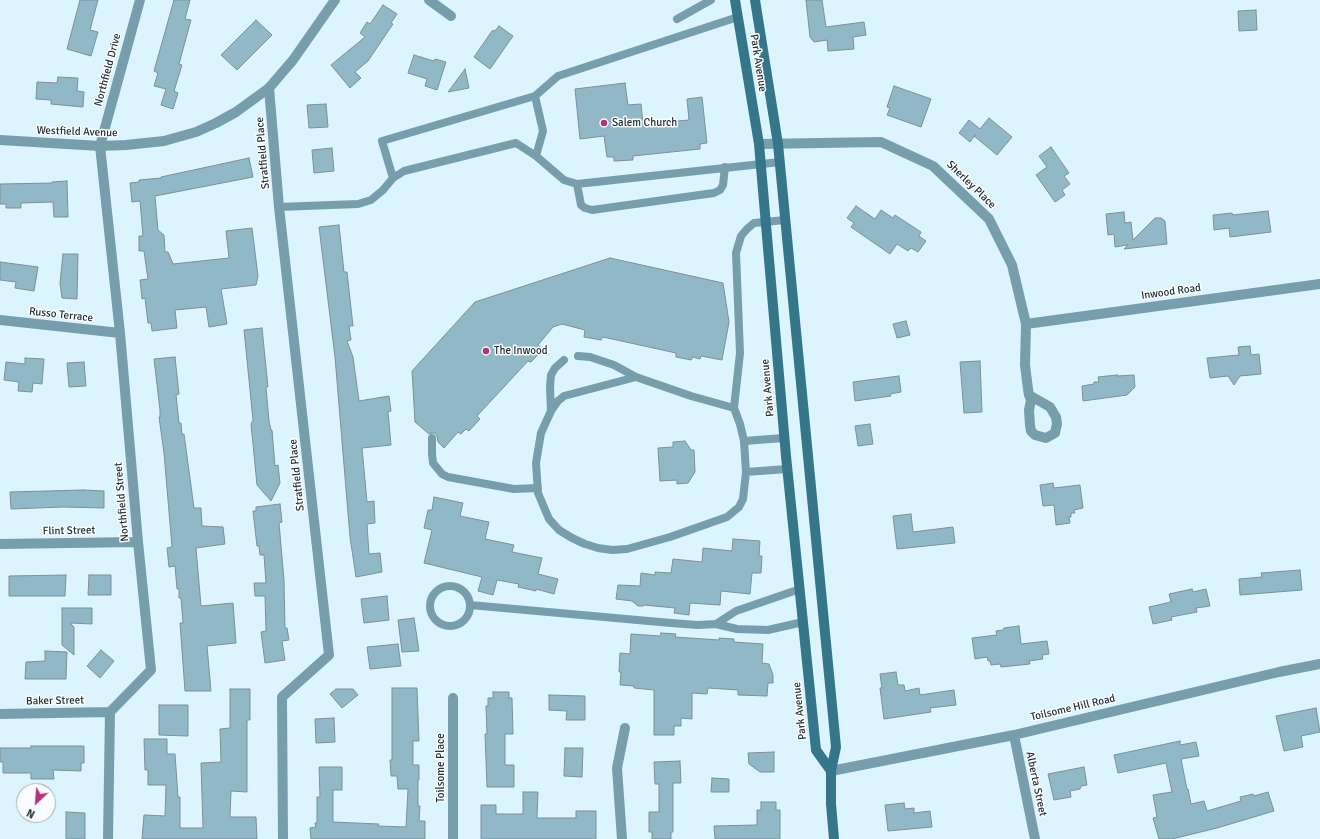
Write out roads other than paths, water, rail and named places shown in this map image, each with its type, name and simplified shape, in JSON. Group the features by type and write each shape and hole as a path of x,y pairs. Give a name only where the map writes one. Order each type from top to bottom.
{"main road":[{"name":"Park Avenue","path":"735,0 759,144 784,438 816,750 831,771"},
{"name":"Park Avenue","path":"755,0 780,162 836,747 831,771 831,804 834,839"}],"street":[{"name":"Northfield Drive","path":"100,146 140,0"},
{"name":"Westfield Avenue","path":"0,140 100,146 164,141 196,132 236,112 269,88 298,55 335,0"},
{"path":"429,0 451,16"},
{"name":"Stratfield Place","path":"269,88 279,207 329,654 282,697 283,839"},
{"name":"Sherley Place","path":"759,144 881,142 934,166 989,218 1012,265 1026,324 1025,365 1030,395"},
{"name":"Northfield Street","path":"100,146 120,333 138,542 151,670 110,712"},
{"name":"Inwood Road","path":"1026,324 1320,284"},
{"name":"Russo Terrace","path":"0,320 120,333"},
{"name":"Flint Street","path":"0,544 138,542"},
{"name":"Toilsome Hill Road","path":"831,771 1014,735 1279,672 1320,664"},
{"name":"Toilsome Place","path":"453,698 453,839"},
{"path":"108,839 110,712"},
{"name":"Baker Street","path":"0,714 110,712"},
{"path":"622,839 617,768 624,728"},
{"name":"Alberta Street","path":"1014,735 1035,839"}],"lane":[{"path":"677,19 711,0"},
{"path":"393,178 382,141 535,96 558,76 738,17"},
{"path":"535,96 543,131 536,156"},
{"path":"279,207 358,204 371,200 383,190 393,178 404,171 516,142 536,156 564,180 577,184 780,162"},
{"path":"577,184 581,205 592,210 714,193 720,190 723,185 725,167"},
{"path":"636,377 564,396 558,401 551,411 541,433 537,451 536,463 538,488 543,507 549,520 559,530 578,541 598,548 612,550 627,549 670,537 727,517 739,507 743,499 746,472 744,441 734,408 740,353 736,253 741,236 754,223 785,220"},
{"path":"578,356 590,356 614,365 636,377 691,396 734,408"},
{"path":"551,411 550,386 552,375 555,368 564,360"},
{"path":"432,438 433,463 442,474 448,477 514,489 538,488"},
{"path":"744,441 784,438"},
{"path":"746,472 787,469"},
{"path":"451,585 465,591 469,598 470,605 469,613 465,620 459,624 451,626 444,625 437,621 432,615 430,608 432,597 436,590 443,586 451,585"},
{"path":"716,624 736,611 800,589"},
{"path":"470,605 671,624 716,624 737,629 768,630 803,622"}],"place":[{"name":"Salem Church","path":"604,123"},
{"name":"The Inwood","path":"486,351"}]}
